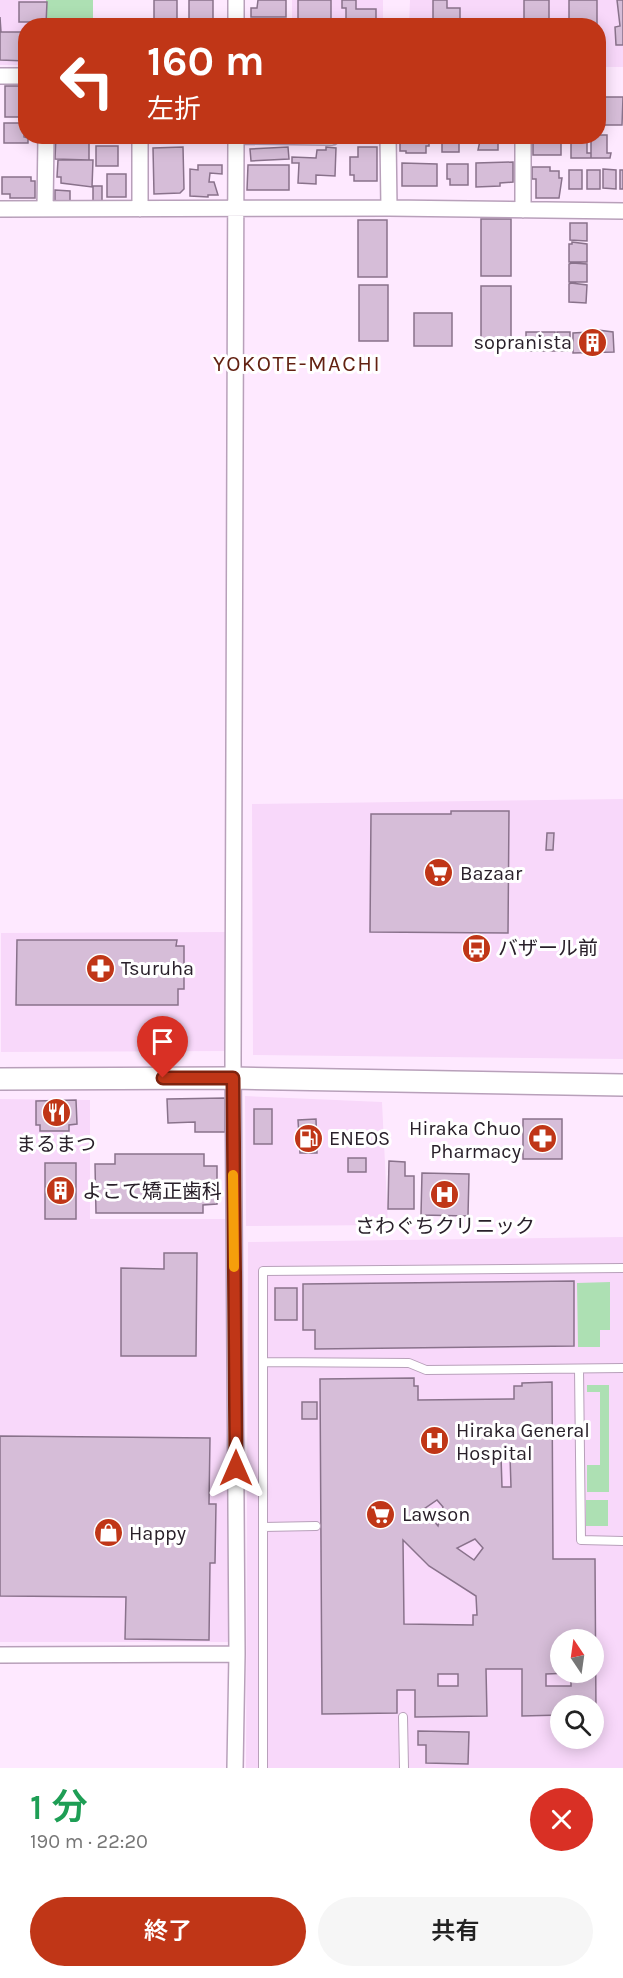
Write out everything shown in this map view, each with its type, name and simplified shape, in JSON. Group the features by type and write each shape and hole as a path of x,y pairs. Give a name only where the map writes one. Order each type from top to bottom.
{"street":[{"path":"236,0 236,18"},
{"path":"0,76 18,76"},
{"path":"45,209 46,144"},
{"path":"140,144 140,209"},
{"path":"236,144 233,1078 236,1768"},
{"path":"388,144 388,208"},
{"path":"523,144 523,210"},
{"path":"0,209 388,208 623,211"},
{"path":"0,1078 233,1078 623,1085"},
{"path":"0,1655 237,1654"}],"lane":[{"path":"263,1768 263,1271 623,1268"},
{"path":"263,1362 409,1363 426,1370 623,1368"},
{"path":"579,1369 581,1540 623,1540"},
{"path":"263,1527 316,1526"},
{"path":"403,1717 404,1768"}],"shaded area":[{"path":"0,0 46,0 46,18 18,18 18,65 0,65"},
{"path":"292,0 383,0 383,18 292,18"},
{"path":"410,0 623,0 623,67 606,67 606,18 409,18"},
{"path":"623,799 623,1059 253,1055 252,804"},
{"path":"226,932 227,1051 1,1052 1,933"},
{"path":"245,1096 382,1102 388,1225 246,1226"},
{"path":"0,1099 90,1100 90,1219 230,1219 228,1642 0,1642"},
{"name":"Hiraka General Hospital","path":"623,1237 623,1768 246,1768 248,1242"}],"green space":[{"path":"46,0 93,0 93,18 46,18"},
{"path":"610,1282 610,1330 600,1330 600,1347 578,1347 577,1283"},
{"path":"587,1385 609,1385 609,1492 587,1492 587,1465 600,1465 600,1392 587,1392"},
{"path":"586,1500 608,1500 608,1526 586,1526"}],"building":[{"path":"154,0 177,0 177,18 154,18"},
{"path":"189,0 213,0 213,18 189,18"},
{"path":"258,0 286,0 286,17 251,17 251,8 257,8"},
{"path":"298,0 331,0 331,18 298,18"},
{"path":"342,0 356,0 356,9 376,9 376,18 346,18 346,8 342,8"},
{"path":"433,0 447,0 447,8 460,8 460,18 433,18"},
{"path":"524,0 549,0 549,18 524,18"},
{"path":"569,0 597,0 597,18 569,18"},
{"path":"617,0 623,0 623,45 616,45 615,27 620,26"},
{"path":"19,2 47,2 46,18 19,18"},
{"path":"0,17 1,32 18,32 18,61 0,60"},
{"path":"5,86 18,86 18,117 5,117"},
{"path":"606,97 623,97 622,125 606,125"},
{"path":"4,123 18,123 18,143 4,143"},
{"path":"607,135 607,153 611,153 610,158 591,158 591,144 606,144"},
{"path":"56,144 89,144 89,160 55,159"},
{"path":"400,144 429,144 426,146 426,153 400,151"},
{"path":"442,144 459,144 459,152 442,152"},
{"path":"479,144 498,144 498,150 478,150"},
{"path":"533,144 561,144 561,155 533,155"},
{"path":"571,144 587,144 587,153 591,153 591,158 571,158"},
{"path":"96,146 118,146 118,166 96,166"},
{"path":"183,147 184,189 180,193 154,194 153,148"},
{"path":"288,147 289,159 251,161 250,149"},
{"path":"326,147 336,148 335,176 316,175 316,184 298,183 299,163 292,163 292,157 316,158 317,150 326,150"},
{"path":"358,147 377,147 377,181 354,181 354,175 350,175 350,157 358,157"},
{"path":"58,160 93,160 92,187 61,183 61,177 57,177"},
{"path":"513,162 513,182 500,183 500,186 476,187 476,163"},
{"path":"402,163 437,164 437,186 402,186"},
{"path":"447,164 468,164 468,185 450,185 450,179 447,179"},
{"path":"198,165 222,165 222,174 210,173 209,182 214,182 218,195 190,196 190,169 198,170"},
{"path":"248,165 289,165 289,190 247,190"},
{"path":"532,167 550,167 550,171 559,171 559,178 562,178 559,198 536,198 536,179 532,179"},
{"path":"603,169 616,170 616,189 603,188"},
{"path":"569,170 582,170 582,189 569,189"},
{"path":"587,170 600,170 600,189 587,189"},
{"path":"620,170 623,170 623,189 620,189"},
{"path":"107,174 126,174 126,197 107,197"},
{"path":"2,177 31,177 31,181 35,181 35,198 10,198 10,194 2,194"},
{"path":"93,186 102,186 102,202 93,202"},
{"path":"55,190 70,191 70,203 55,202"},
{"path":"481,219 511,219 511,276 481,276"},
{"path":"358,220 387,220 387,277 358,277"},
{"path":"570,223 587,223 587,241 570,240"},
{"path":"572,242 587,244 587,262 569,262 569,244"},
{"path":"569,264 587,264 587,282 569,282"},
{"path":"569,284 587,285 586,303 569,302"},
{"path":"359,285 388,285 388,341 359,341"},
{"path":"481,286 511,286 511,343 481,343"},
{"path":"414,313 452,313 452,346 414,346"},
{"name":"sopranista","path":"590,329 613,332 614,352 573,353 573,333 590,332"},
{"path":"526,332 539,332 539,351 526,351"},
{"path":"542,332 555,332 555,351 542,351"},
{"path":"557,332 570,332 570,351 557,351"},
{"name":"Bazaar","path":"451,811 509,811 508,933 370,932 371,814 451,814"},
{"path":"547,833 554,833 553,850 546,850"},
{"name":"Tsuruha","path":"17,940 177,940 176,946 184,946 184,989 178,989 178,1005 16,1005"},
{"path":"225,1098 225,1132 195,1132 195,1122 168,1123 167,1099"},
{"name":"まるまつ","path":"76,1100 77,1124 69,1125 69,1131 40,1131 40,1125 36,1125 36,1101"},
{"path":"254,1109 272,1109 272,1144 254,1144"},
{"path":"316,1119 317,1153 300,1153 298,1120"},
{"name":"Hiraka Chuo Pharmacy","path":"523,1119 562,1119 562,1159 523,1159"},
{"path":"115,1154 204,1154 204,1166 217,1166 217,1204 203,1205 203,1213 96,1213 95,1164 115,1164"},
{"path":"348,1158 366,1158 366,1172 348,1172"},
{"path":"389,1161 405,1162 405,1176 414,1176 414,1209 388,1209"},
{"name":"よこて矯正歯科","path":"45,1163 76,1163 76,1219 45,1219"},
{"name":"さわぐちクリニック","path":"422,1173 469,1174 468,1216 421,1215"},
{"path":"164,1253 197,1253 196,1356 121,1356 121,1268 164,1269"},
{"path":"574,1281 574,1346 315,1349 315,1330 303,1330 303,1284"},
{"path":"275,1288 297,1288 297,1320 275,1320"},
{"path":"414,1378 414,1386 418,1386 418,1400 514,1399 514,1386 522,1386 522,1383 552,1382 553,1559 595,1559 595,1629 550,1629 550,1674 546,1674 546,1686 596,1683 596,1695 550,1695 550,1715 522,1716 522,1669 486,1669 487,1716 415,1717 415,1690 397,1690 397,1713 322,1714 320,1379","holes":["501,1456 510,1456 511,1487 502,1487","437,1500 443,1507 438,1526 424,1509","475,1539 483,1548 474,1560 457,1548","403,1540 429,1566 476,1596 477,1615 473,1615 473,1625 404,1624","438,1674 458,1674 458,1686 438,1686"]},
{"path":"302,1402 317,1402 317,1419 302,1419"},
{"name":"Happy","path":"0,1436 210,1438 209,1504 216,1504 215,1563 210,1563 209,1640 125,1639 126,1597 0,1596"},
{"path":"418,1731 469,1732 468,1764 426,1763 426,1745 418,1745"}],"slow traffic":[{"path":"233,1175 234,1267"}],"place":[{"name":"sopranista","path":"593,342"},
{"name":"Bazaar","path":"439,873"},
{"name":"バザール前","path":"477,948"},
{"name":"Tsuruha","path":"100,968"},
{"name":"まるまつ","path":"56,1113"},
{"name":"ENEOS","path":"308,1138"},
{"name":"Hiraka Chuo Pharmacy","path":"542,1139"},
{"name":"よこて矯正歯科","path":"61,1191"},
{"name":"さわぐちクリニック","path":"445,1195"},
{"name":"Hiraka General Hospital","path":"435,1441"},
{"name":"Lawson","path":"381,1514"},
{"name":"Happy","path":"108,1533"}],"district":[{"name":"YOKOTE-MACHI","path":"297,364"}],"route":[{"path":"163,1078 233,1078 236,1468"}]}
